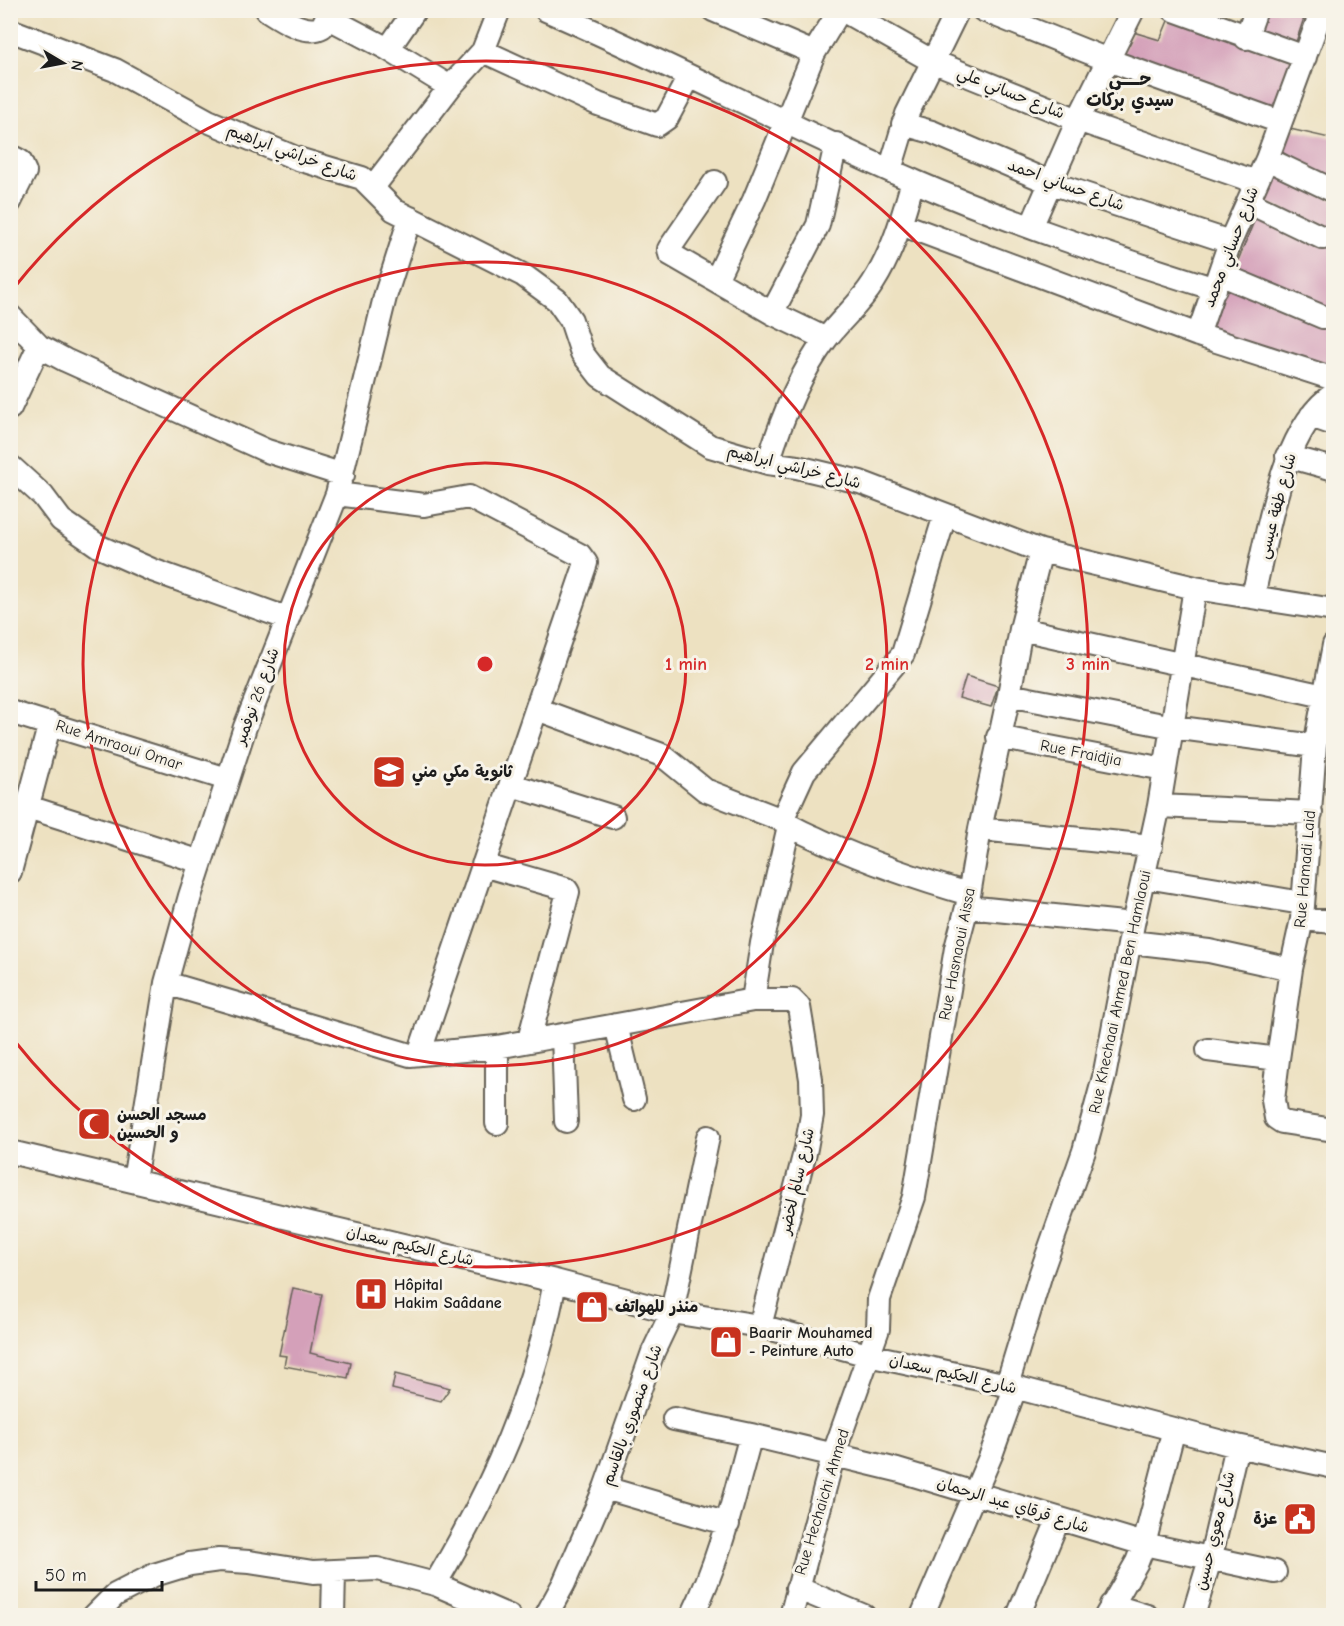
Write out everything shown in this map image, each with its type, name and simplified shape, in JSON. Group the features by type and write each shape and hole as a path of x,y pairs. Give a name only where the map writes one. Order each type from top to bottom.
{"street":[{"path":"267,10 288,22 313,30 322,27 329,14 450,87"},
{"path":"388,49 415,10"},
{"path":"373,187 450,87 483,51 499,10"},
{"path":"546,10 607,36 786,123 913,181 1031,227 1217,281 1323,317"},
{"path":"714,10 814,53"},
{"path":"716,280 754,200 814,53 841,10"},
{"name":"شارع حساني علي","path":"841,10 932,61 1252,192 1323,238"},
{"path":"890,170 903,124 958,10"},
{"path":"983,10 1108,60 1280,122"},
{"path":"1031,227 1078,120 1133,10"},
{"path":"1174,10 1246,38 1305,57"},
{"path":"1246,38 1256,10"},
{"name":"شارع حساني محمد","path":"1198,335 1230,242 1267,159 1305,57 1324,19"},
{"name":"شارع خراشي ابراهيم","path":"10,30 116,70 208,122 298,159 353,174 373,187 394,210 523,275 557,300 571,320 586,360 600,376 710,446 768,463 797,467 860,482 926,505 945,515 1041,551 1195,588 1334,610"},
{"path":"483,51 598,104 657,125 667,118 689,77"},
{"name":"شارع حساني احمد","path":"903,124 932,132 1051,183 1230,242"},
{"path":"772,313 818,225 836,144"},
{"path":"10,156 20,161 25,172 10,202"},
{"path":"1267,159 1334,191"},
{"path":"768,463 785,413 826,339 873,283 901,224 913,181"},
{"path":"715,182 669,251 772,313 826,339"},
{"name":"شارع 26 نوفمبر","path":"134,1181 166,983 227,779 286,618 340,484 385,297 410,218"},
{"path":"901,224 1198,335 1334,379"},
{"path":"10,316 39,346 65,360 340,484 424,505 469,497 585,558 587,567 419,1054"},
{"path":"10,408 39,346"},
{"name":"شارع طفة عيسى","path":"1253,597 1287,456 1311,416 1334,394"},
{"path":"1311,416 1334,424"},
{"path":"1287,456 1334,469"},
{"path":"10,466 43,496 61,520 100,547 152,570 286,618"},
{"path":"166,983 384,1049 419,1054 497,1047 753,1000 786,823 804,772 903,654 945,515"},
{"name":"Rue Hasnaoui Aissa","path":"868,1355 878,1329 879,1299 914,1197 956,948 968,900 980,829 1021,629 1041,551"},
{"name":"Rue Khechaai Ahmed Ben Hamlaoui","path":"922,1616 975,1494 1011,1387 1041,1273 1087,1140 1104,1077 1132,933 1146,877 1184,664 1195,588"},
{"path":"1021,629 1323,696"},
{"name":"Rue Hamadi Laid","path":"1334,645 1315,746 1308,865 1291,969 1274,1100 1276,1118 1282,1122 1334,1130"},
{"path":"1009,695 1173,727 1315,746"},
{"path":"537,709 662,755 705,790 786,823 837,848 968,900 1132,933 1291,969"},
{"name":"Rue Amraoui Omar","path":"10,712 227,779"},
{"path":"10,872 50,723"},
{"name":"Rue Fraidjia","path":"998,737 1164,769"},
{"path":"512,785 613,818"},
{"path":"1159,806 1311,813"},
{"path":"28,807 201,862"},
{"path":"980,829 1151,846"},
{"path":"483,864 566,889 568,892 529,1040"},
{"path":"1146,877 1302,911 1334,922"},
{"name":"شارع سالم لخضر","path":"753,1000 792,1000 799,1007 809,1069 812,1115 806,1148 760,1326"},
{"path":"616,1025 634,1099"},
{"path":"562,1035 566,1121"},
{"path":"497,1047 497,1123"},
{"path":"1208,1050 1278,1059"},
{"name":"شارع منصوري بالقاسم","path":"546,1616 564,1583 605,1488 653,1352 672,1312 708,1137"},
{"name":"شارع الحكيم سعدان","path":"10,1152 555,1281 672,1312 760,1326 868,1355 1011,1387 1236,1446 1334,1467"},
{"path":"435,1584 474,1518 514,1429 532,1376 555,1281"},
{"name":"Rue Hechaichi Ahmed","path":"791,1616 834,1453 868,1355"},
{"name":"شارع قرقاي عبد الرحمان","path":"674,1419 834,1453 1144,1544 1210,1556 1275,1572"},
{"path":"1148,1616 1109,1610 1137,1562 1144,1544 1174,1429"},
{"path":"692,1616 709,1582 728,1524 751,1435"},
{"name":"شارع معوي حسين","path":"1193,1616 1236,1446"},
{"path":"605,1488 728,1524"},
{"path":"1018,1616 1059,1520"},
{"path":"94,1616 115,1595 154,1575 190,1564 219,1560 334,1573 377,1569 435,1584 509,1616"},
{"path":"333,1616 334,1573"},
{"path":"797,1588 864,1616"}],"building":[{"path":"1266,10 1319,10 1317,15 1306,12 1296,42 1258,31"},
{"path":"1170,16 1292,59 1278,110 1120,57 1133,32 1160,40"},
{"path":"1290,129 1334,139 1334,183 1282,152"},
{"path":"1273,169 1334,200 1334,234 1262,200"},
{"path":"1257,214 1334,234 1334,315 1233,273"},
{"path":"1229,284 1329,326 1334,316 1334,376 1210,334"},
{"path":"966,676 998,686 991,707 959,698"},
{"path":"293,1288 322,1294 310,1353 351,1363 348,1378 284,1366 286,1356 279,1355"},
{"path":"395,1374 450,1388 441,1401 392,1389"}],"place":[{"name":"ثانوية مكي مني","path":"389,772"},
{"name":"مسجد الحسن و الحسين","path":"94,1124"},
{"name":"Hôpital Hakim Saâdane","path":"371,1294"},
{"name":"منذر للهواتف","path":"592,1307"},
{"name":"Baarir Mouhamed - Peinture Auto","path":"726,1342"},
{"name":"عزة","path":"1300,1519"}],"district":[{"name":"حــــي سيدي بركات","path":"1130,89"}]}
